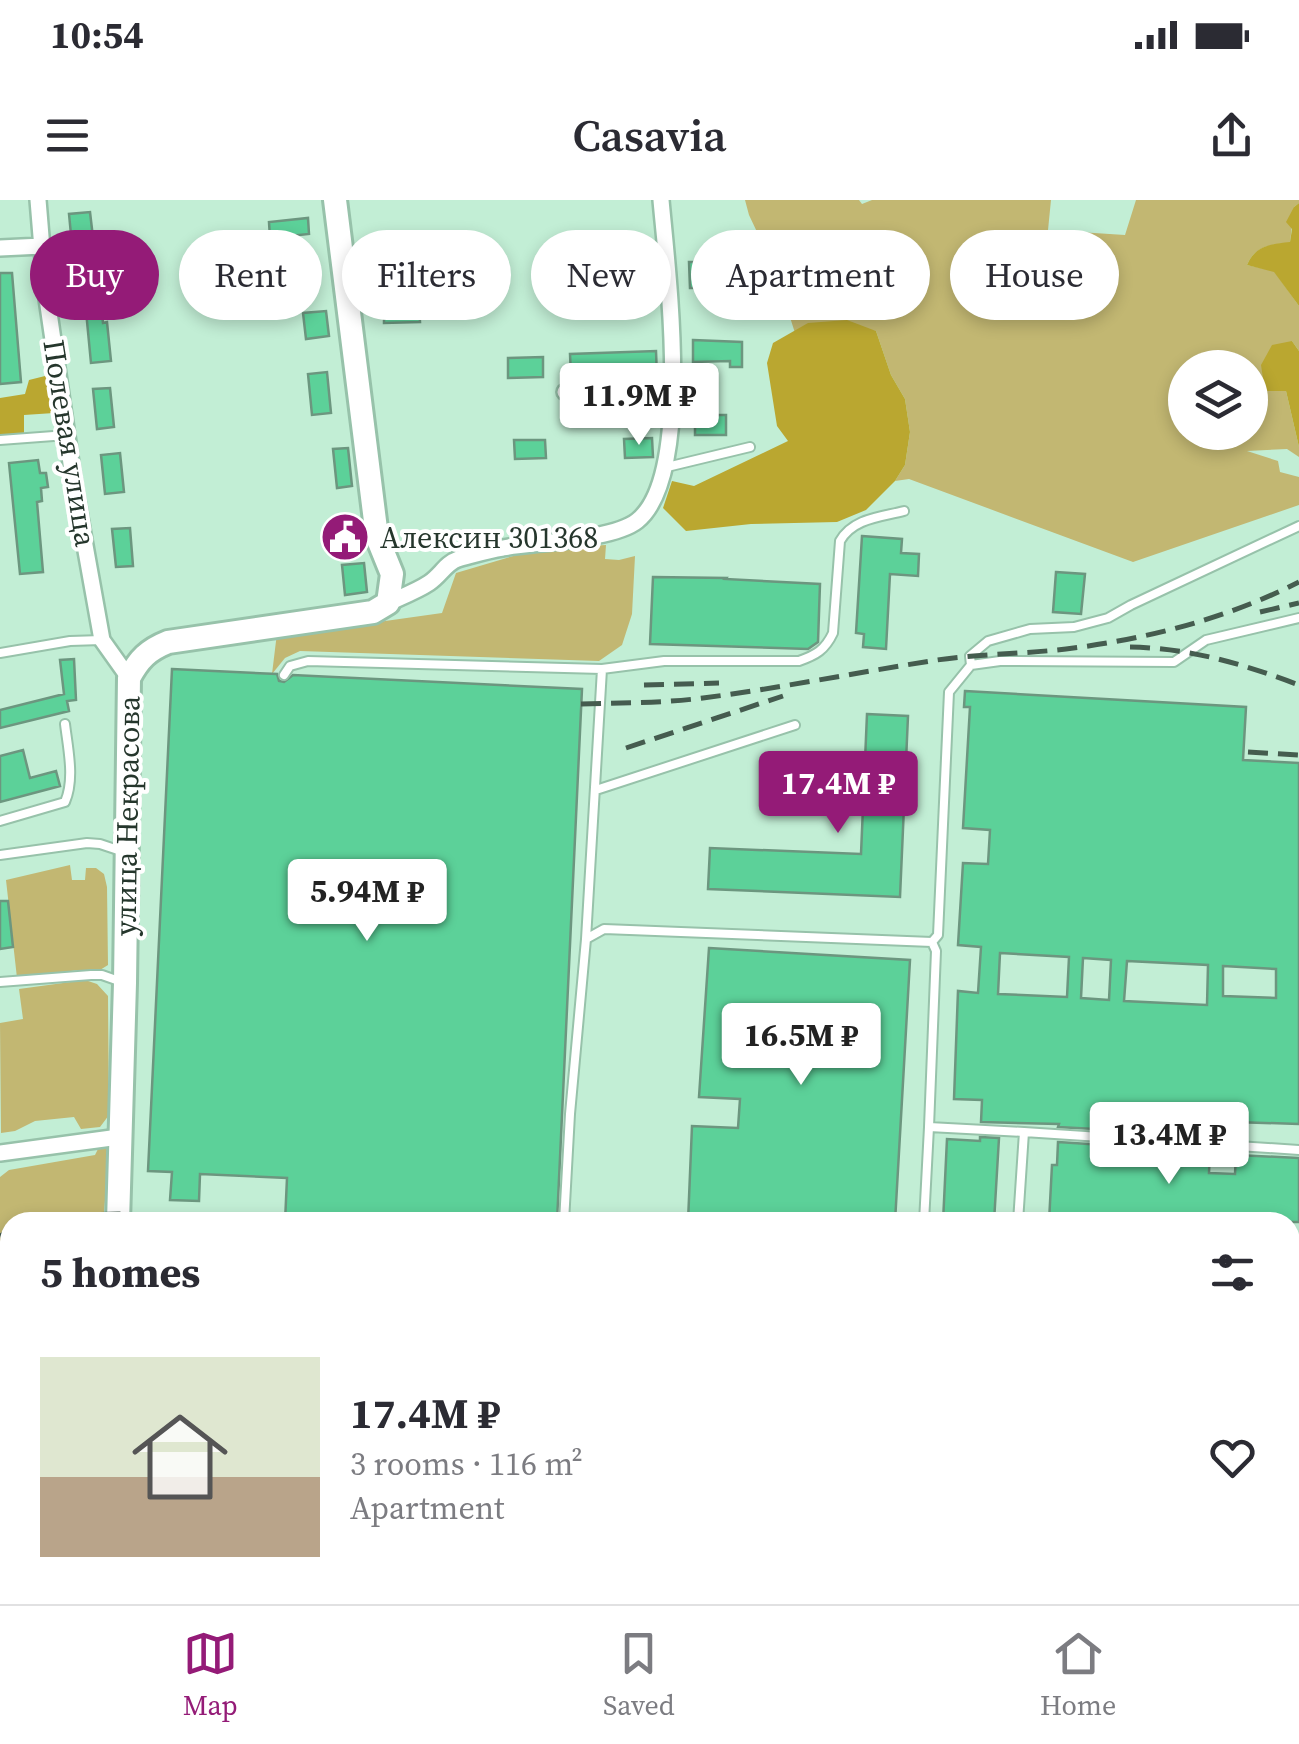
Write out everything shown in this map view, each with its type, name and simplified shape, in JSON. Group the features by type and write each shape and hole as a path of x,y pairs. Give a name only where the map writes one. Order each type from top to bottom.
{"main road":[{"path":"335,200 377,537 392,574 388,604"},
{"name":"улица Некрасова","path":"118,1212 129,678 139,660 152,648 168,642 373,612 388,604"}],"street":[{"name":"Полевая улица","path":"38,200 41,230"},
{"path":"388,604 431,582 452,561 499,548 618,530 637,522 652,503 666,467 671,431 670,298 661,200"},
{"path":"0,248 30,247"},
{"name":"Полевая улица","path":"52,320 74,484 102,640 129,678"},
{"path":"566,392 672,388"},
{"path":"0,1154 119,1137"}],"lane":[{"path":"0,440 67,434"},
{"path":"666,467 750,448"},
{"path":"284,674 290,666 308,661 602,670 664,661 798,661 817,655 833,633 840,541 844,533 859,522 904,510"},
{"path":"971,665 970,656 988,640 1030,629 1074,628 1108,618 1299,526"},
{"path":"586,939 604,929 932,942 938,936 949,692 971,665 1174,662 1206,640 1299,618"},
{"path":"0,653 70,641 102,640"},
{"path":"565,1212 602,670"},
{"path":"0,821 65,802 70,790 64,724"},
{"path":"596,790 795,725"},
{"path":"0,855 87,843 126,853"},
{"path":"925,1212 936,951 932,942"},
{"path":"0,982 91,974 125,983"},
{"path":"929,1126 1299,1150"},
{"path":"1019,1212 1024,1132"}],"shaded area":[{"path":"745,200 859,200 862,204 872,200 1051,200 1048,230 950,230 950,320 1119,320 1119,235 1125,235 1136,200 1299,200 1294,207 1290,243 1264,247 1247,265 1274,271 1299,306 1299,351 1292,341 1286,391 1299,457 1287,449 1268,450 1268,350 1168,350 1168,450 1267,450 1247,451 1278,461 1280,472 1299,477 1299,505 1133,562 909,479 895,481 905,465 910,432 905,399 891,375 876,331 809,323 795,333 791,320 930,320 930,230 756,230"},
{"path":"1299,203 1299,306 1274,272 1247,265 1264,247 1290,242 1292,229 1286,222"},
{"path":"847,320 876,331 891,375 905,399 910,432 905,465 866,510 837,522 751,524 686,531 663,508 672,481 694,486 788,441 777,426 767,363 773,343 808,323"},
{"path":"1292,341 1299,351 1299,447 1286,391 1268,391 1268,352 1272,345"},
{"path":"49,375 54,413 24,415 24,434 0,436 0,398 25,394 29,380"},
{"path":"606,545 605,559 635,556 632,614 622,645 599,661 300,651 285,658 272,674 277,633 442,613 456,573 537,549"},
{"path":"70,865 72,880 85,880 86,868 96,868 104,874 108,965 100,970 17,978 6,880"},
{"path":"85,980 97,984 108,996 109,1115 100,1127 81,1129 74,1117 35,1121 1,1133 0,1023 23,1019 19,989"},
{"path":"105,1146 112,1161 104,1212 0,1212 0,1177 9,1170 95,1155 99,1147"}],"building":[{"path":"90,212 92,230 71,230 69,214"},
{"path":"308,218 309,230 270,230 269,222"},
{"path":"0,273 12,273 21,382 0,384"},
{"path":"322,311 326,311 329,336 306,339 304,320 322,320"},
{"path":"87,320 103,320 107,322 111,361 91,363"},
{"path":"384,320 420,320 420,322"},
{"path":"693,340 742,342 742,367 730,367 730,361 693,362"},
{"path":"656,351 657,377 571,377 570,354"},
{"path":"543,357 543,377 508,378 508,358"},
{"path":"327,372 331,413 312,415 308,374"},
{"path":"110,388 114,427 97,429 93,389"},
{"path":"695,415 726,415 726,435 695,435"},
{"path":"652,438 653,457 625,458 624,439"},
{"path":"514,440 545,440 546,458 515,459"},
{"path":"348,448 352,486 337,488 333,449"},
{"path":"120,453 124,492 105,494 101,455"},
{"path":"38,460 48,487 41,488 42,501 37,502 43,572 20,574 9,463"},
{"path":"130,528 133,566 116,567 112,529"},
{"path":"862,536 902,539 901,553 919,554 918,576 890,574 886,649 863,647 864,634 856,633"},
{"path":"364,563 367,592 345,595 342,565"},
{"path":"1056,572 1085,574 1081,614 1053,612"},
{"path":"653,577 820,584 818,642 808,649 650,644"},
{"path":"74,659 76,700 67,701 69,711 0,728 0,710 64,694 60,660"},
{"path":"172,669 277,674 279,681 284,682 293,675 582,689 557,1212 285,1212 287,1178 200,1174 199,1201 170,1200 172,1172 148,1171"},
{"path":"965,691 1246,707 1243,760 1299,763 1299,1124 1204,1121 1204,1110 1096,1105 1095,1129 981,1122 982,1100 954,1099 958,991 978,993 981,947 958,945 963,863 988,864 990,830 963,828 970,707 964,707","holes":["1000,953 1069,957 1067,997 998,994","1083,958 1111,960 1109,1000 1081,998","1127,961 1208,965 1207,1005 1124,1001","1223,966 1276,969 1276,998 1223,996"]},
{"path":"867,714 908,716 900,897 708,889 710,848 861,854"},
{"path":"23,750 30,778 56,771 60,786 0,802 0,756"},
{"path":"0,901 8,901 13,947 0,949"},
{"path":"709,948 910,960 896,1212 688,1212 692,1126 738,1128 740,1099 699,1097"},
{"path":"980,1137 999,1138 995,1212 943,1212 947,1139 980,1141"},
{"path":"1058,1142 1210,1152 1209,1173 1235,1174 1236,1155 1299,1158 1299,1212 1050,1212 1052,1165 1057,1165"}],"railway":[{"path":"581,704 703,698 937,660 1096,645 1215,617 1299,582"},
{"path":"1260,612 1299,603"},
{"path":"1130,647 1216,658 1299,685"},
{"path":"644,685 719,683"},
{"path":"626,748 783,696"},
{"path":"1248,752 1299,755"}],"place":[{"name":"Алексин 301368","path":"345,537"}]}
